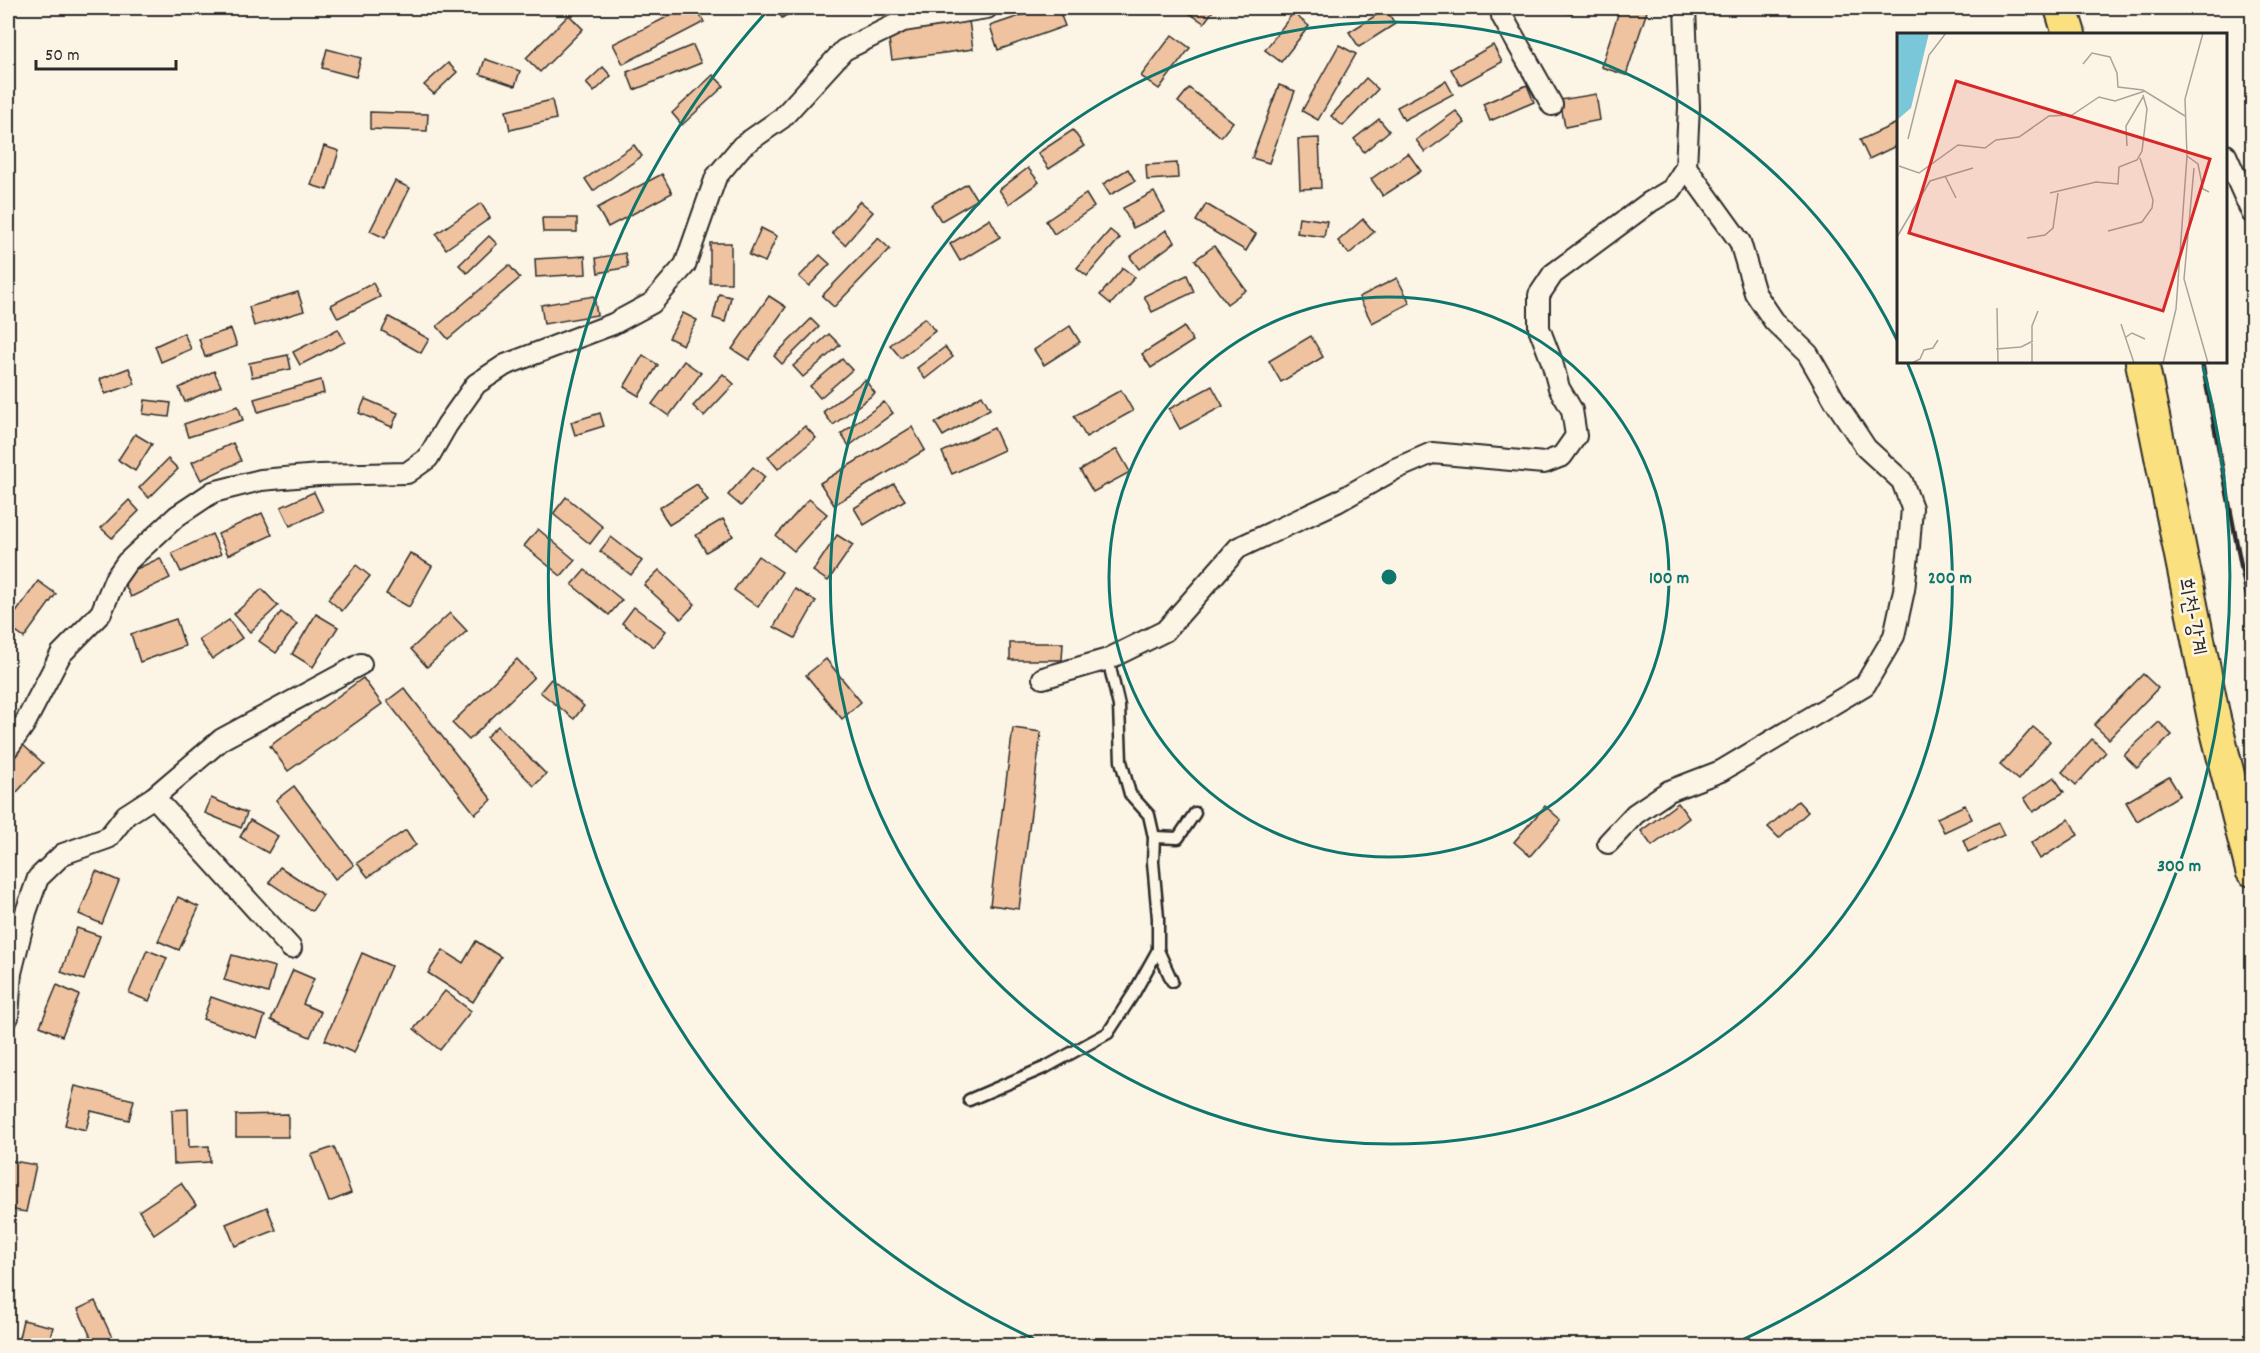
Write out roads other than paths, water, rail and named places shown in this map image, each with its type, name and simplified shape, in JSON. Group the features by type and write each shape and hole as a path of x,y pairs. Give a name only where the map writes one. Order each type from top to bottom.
{"main road":[{"name":"희천-강계","path":"2142,363 2214,718 2253,870"}],"street":[{"path":"8,748 24,725 61,654 101,613 115,579 127,562 177,516 213,492 261,480 319,475 407,473 428,458 447,425 476,384 505,365 613,324 652,303 686,265 716,177 742,146 782,117 843,50 903,21 987,8"},
{"path":"1501,8 1502,16 1552,105"},
{"path":"1043,678 1108,659 1165,631 1238,548 1337,502 1395,469 1432,453 1544,463 1562,456 1576,436 1572,410 1559,388 1539,328 1539,295 1553,274 1650,202 1672,189 1686,167 1689,107 1685,8"},
{"path":"2227,157 2253,213"},
{"path":"1608,843 1635,814 1669,791 1721,771 1864,684 1894,636 1904,590 1908,557 1912,508 1902,481 1866,448 1808,354 1774,321 1755,292 1740,242 1686,167"},
{"path":"8,1017 11,973 26,912 38,878 63,855 108,838 126,815 153,797 222,739 361,664"},
{"path":"153,797 291,948"}],"lane":[{"path":"1108,659 1119,706 1121,761 1130,794 1149,815 1154,837 1153,862 1158,918 1158,950 1172,981"},
{"path":"1154,837 1178,838 1195,813"},
{"path":"969,1100 1046,1067 1108,1033 1158,950"}],"railway":[{"path":"2202,363 2252,623"}]}
